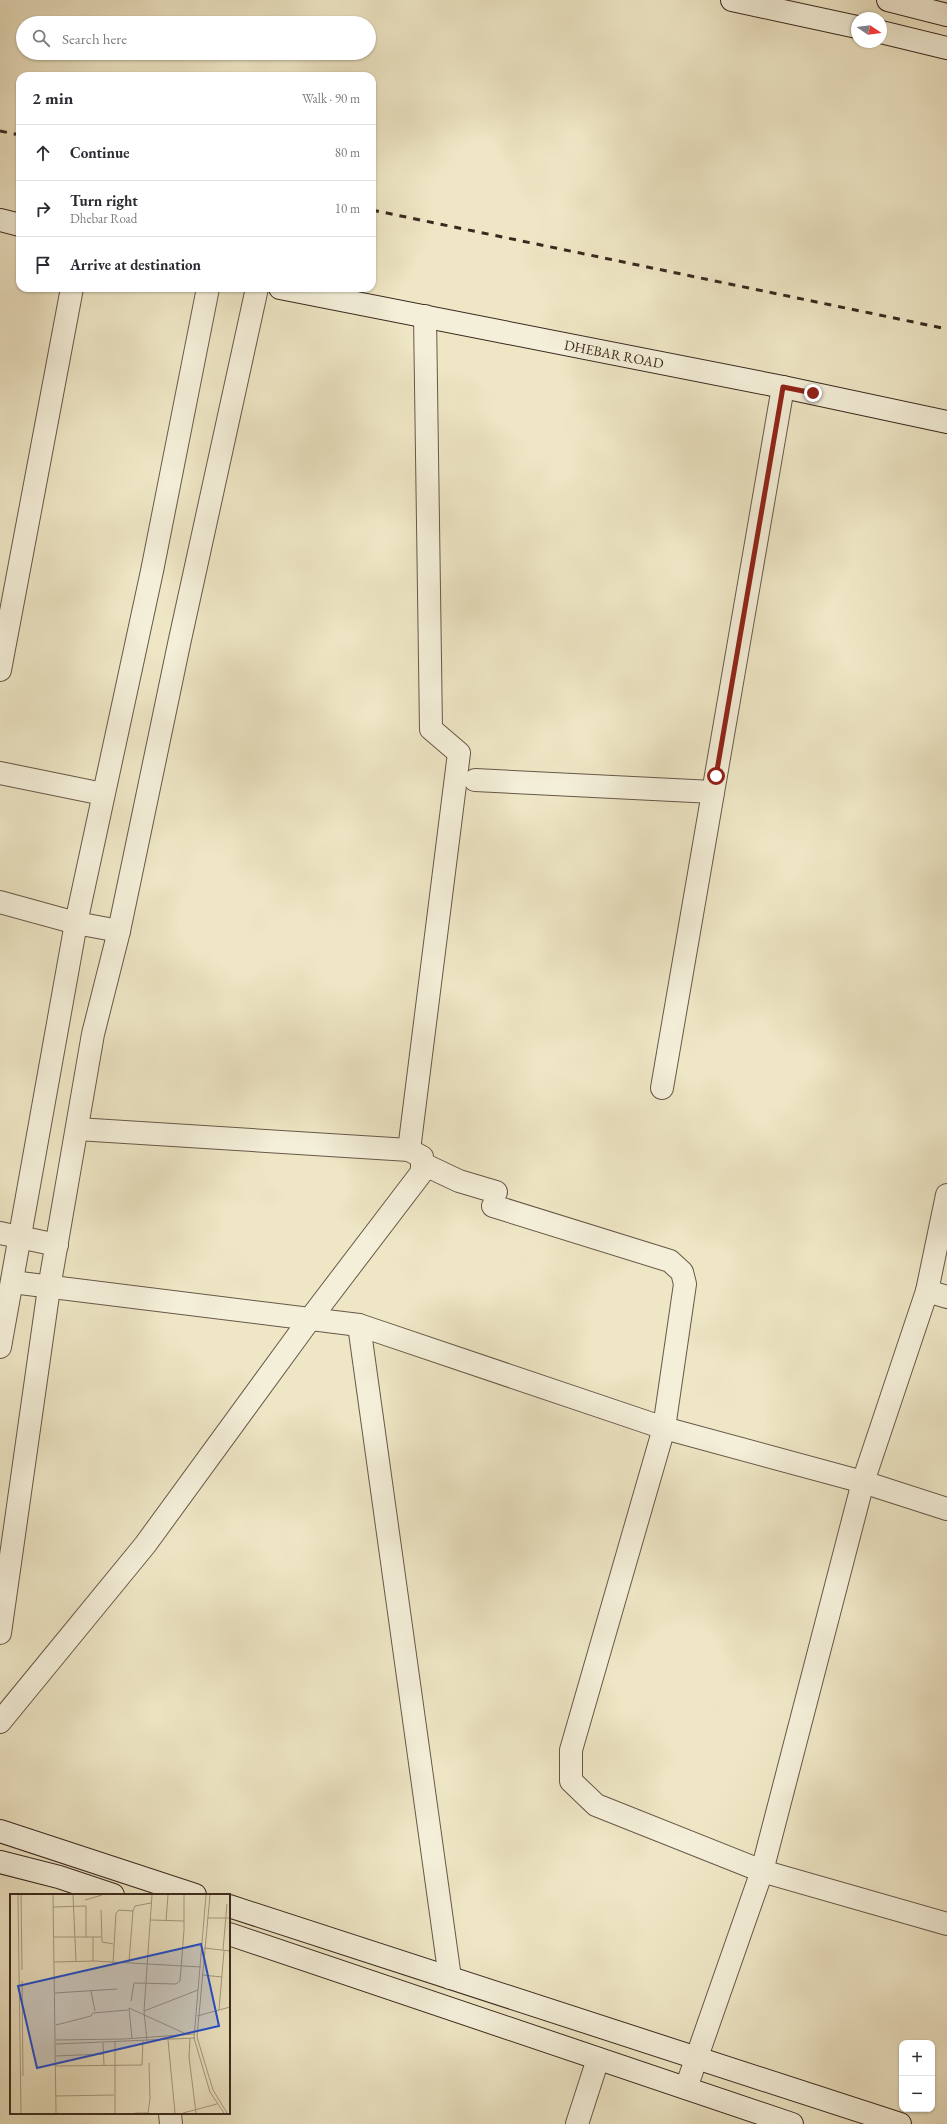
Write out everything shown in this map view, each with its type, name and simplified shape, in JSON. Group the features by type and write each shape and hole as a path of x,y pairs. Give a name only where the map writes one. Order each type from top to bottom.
{"street":[{"path":"732,0 851,26"},
{"path":"888,0 947,15"},
{"path":"887,33 947,48"},
{"path":"0,220 16,224"},
{"path":"0,670 71,292"},
{"path":"0,1348 12,1282 10,1236 103,794 152,571 207,292"},
{"path":"0,1633 56,1245 93,1034 119,931 179,644 256,292"},
{"name":"DHEBAR ROAD","path":"301,292 783,387 947,422"},
{"path":"0,1722 145,1545 310,1319 422,1172 416,1157 459,753 431,729 425,316"},
{"path":"662,1088 783,387"},
{"path":"0,773 103,794"},
{"path":"475,780 713,792"},
{"path":"0,902 76,923 119,931"},
{"path":"77,1128 416,1157 494,1199 670,1261 682,1272 685,1284 685,1294 664,1428 571,1750 571,1781 596,1804 762,1871 947,1924"},
{"path":"686,2088 762,1871 863,1482 937,1294 947,1196"},
{"path":"10,1236 56,1245"},
{"path":"12,1282 50,1288 359,1325 664,1428 863,1482 947,1509"},
{"path":"359,1325 450,1978"},
{"path":"0,1831 155,1888 190,1894"},
{"path":"0,1862 59,1876 110,1894"},
{"path":"230,1906 900,2124"},
{"path":"230,1934 792,2124"},
{"path":"577,2124 598,2059"},
{"path":"170,2114 171,2124"}],"railway":[{"path":"0,131 16,134"},
{"path":"376,211 947,329"}],"route":[{"path":"716,776 783,387 813,393"}]}
